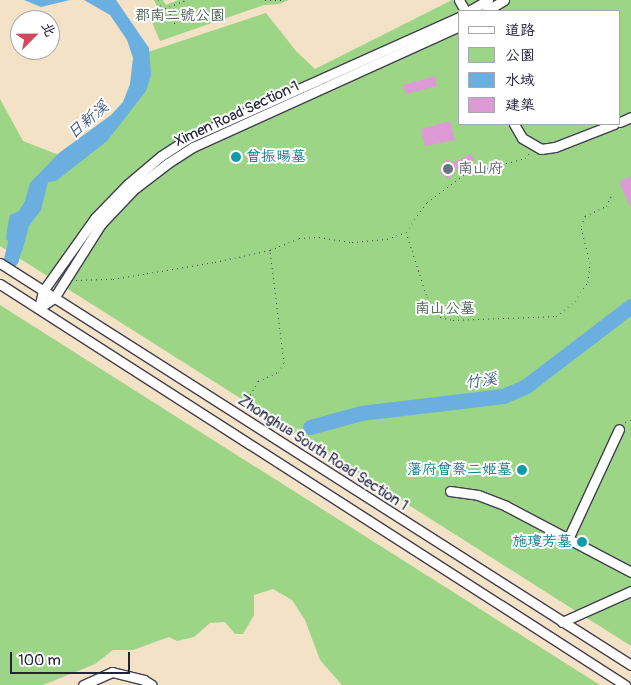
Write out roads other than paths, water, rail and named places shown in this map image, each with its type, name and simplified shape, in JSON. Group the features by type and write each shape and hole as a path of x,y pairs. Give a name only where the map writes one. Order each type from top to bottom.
{"street":[{"path":"469,10 488,0"},
{"path":"488,10 504,0"},
{"name":"Ximen Road Section 1","path":"39,308 43,291 108,204 161,156 189,138 458,18"},
{"name":"Ximen Road Section 1","path":"39,308 54,298 101,224 133,190 168,163 193,147 458,27"},
{"path":"515,125 522,138 534,147 555,147 611,125"},
{"name":"Zhonghua South Road Section 1","path":"0,264 631,665"},
{"path":"0,284 625,685"},
{"path":"568,539 619,429"},
{"path":"450,491 478,495 506,506 631,572"},
{"path":"562,622 631,591"},
{"path":"83,685 112,672 144,680 152,685"}],"water":[{"path":"24,0 70,0 41,7"},
{"path":"84,0 116,0 149,48 151,75 146,91 107,141 56,181 48,182 41,210 29,226 22,252 6,239 7,229 10,215 19,211 25,201 30,183 59,153 111,115 123,102 130,84 133,58 127,40 110,15"}],"waterway":[{"name":"日新溪","path":"11,259 19,226"},
{"name":"竹溪","path":"310,427 361,413 503,396 526,386 631,306"}],"place":[{"name":"曾振暘墓","path":"236,157"},
{"name":"南山府","path":"448,169"},
{"name":"藩府曾蔡二姬墓","path":"522,470"},
{"name":"施瓊芳墓","path":"582,542"}],"park label":[{"name":"郡南二號公園","path":"180,16"},
{"name":"南山公墓","path":"445,309"}]}
